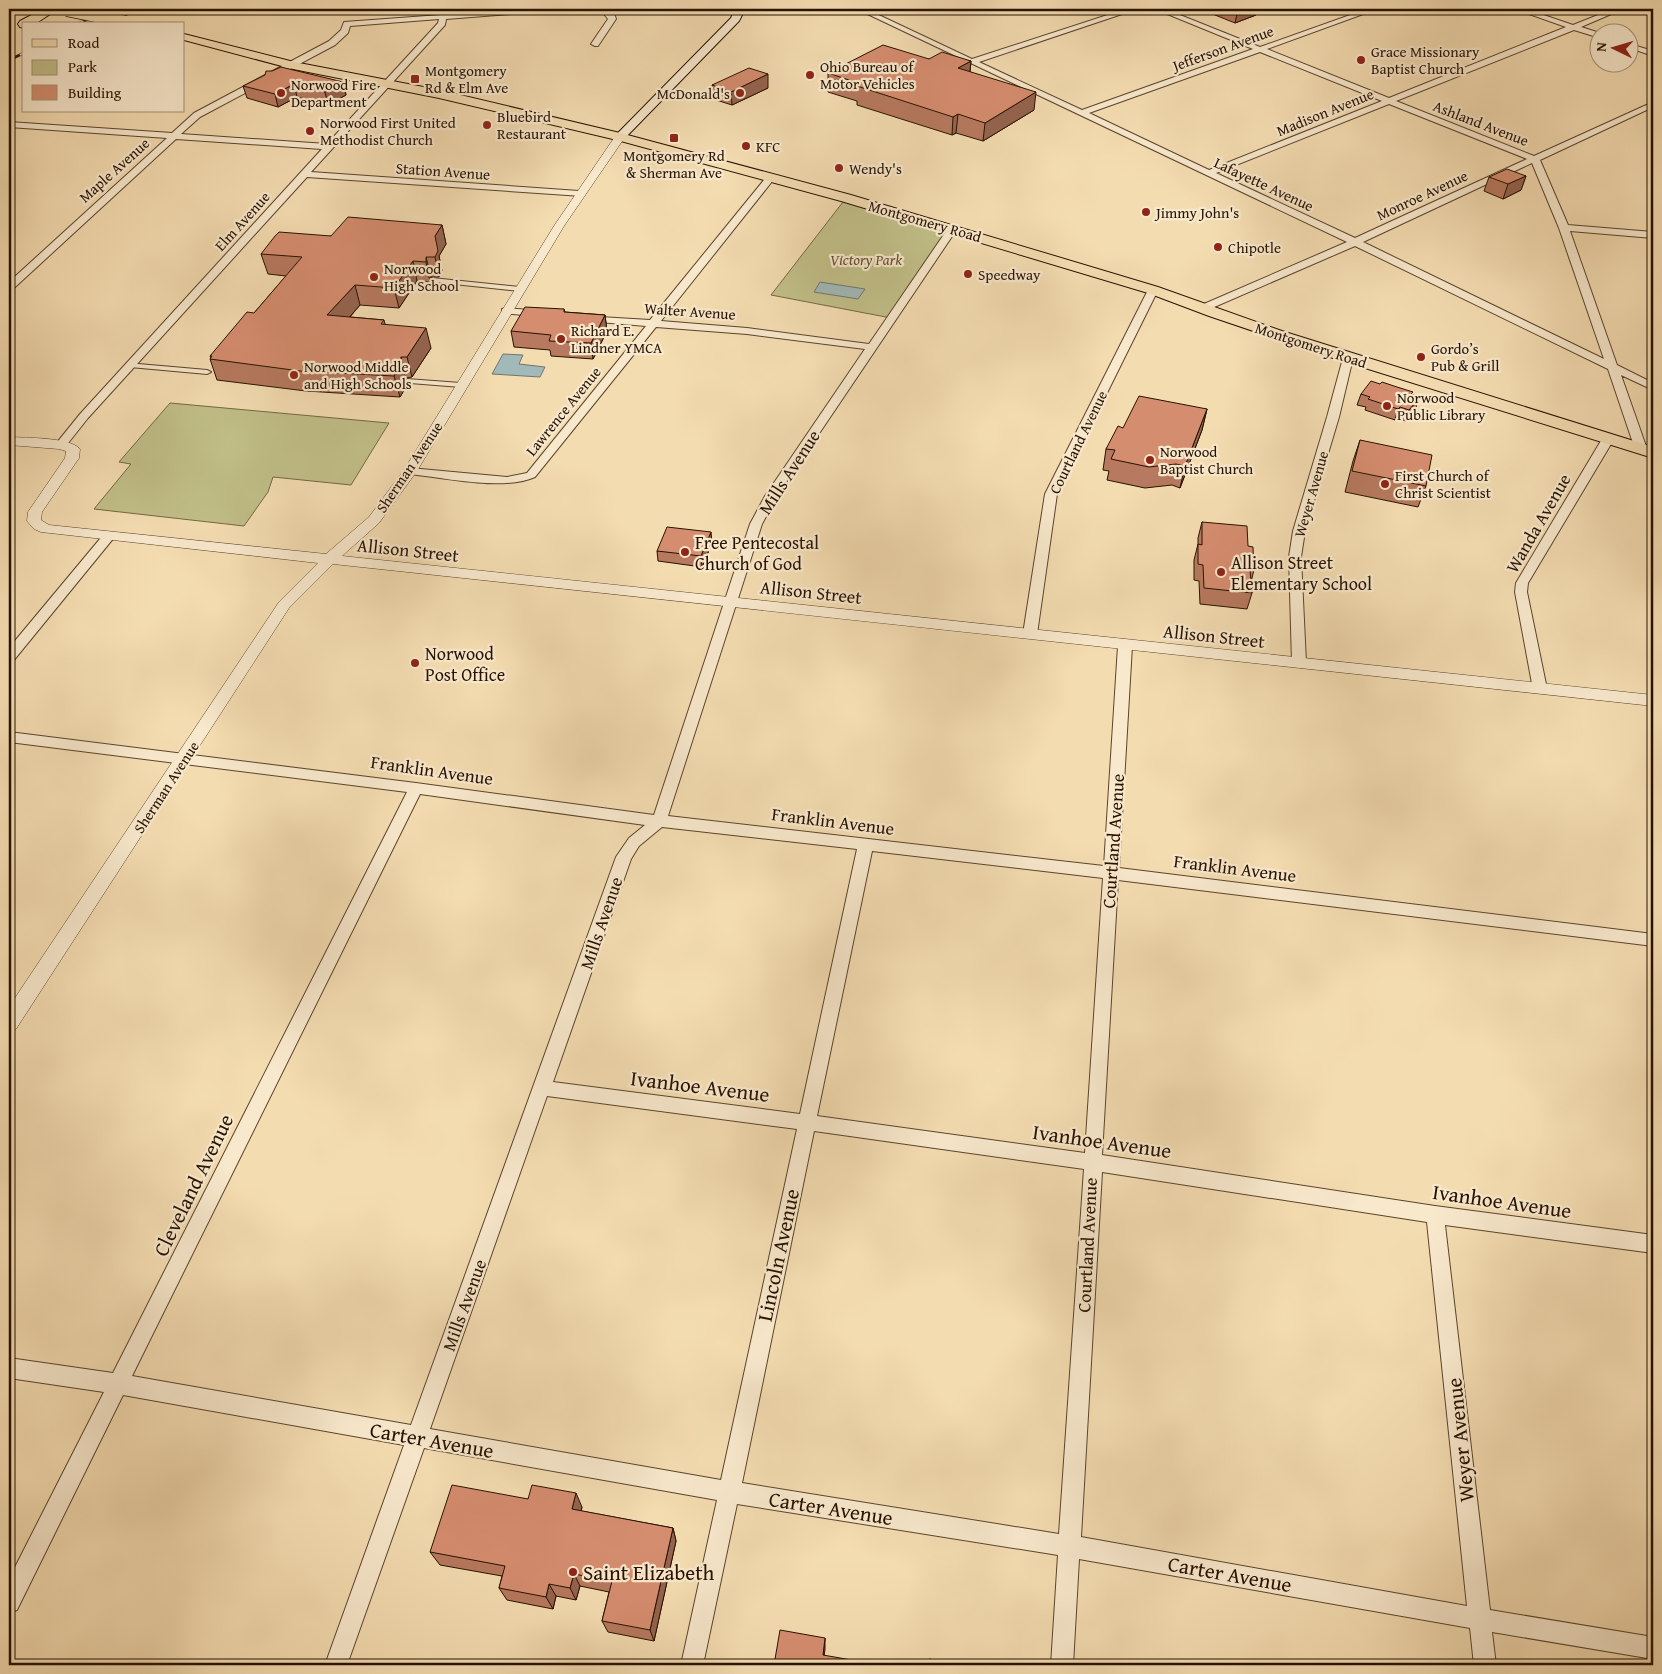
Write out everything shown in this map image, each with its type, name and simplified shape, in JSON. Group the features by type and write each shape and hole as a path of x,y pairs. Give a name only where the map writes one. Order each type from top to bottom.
{"highway":[{"path":"24,21 56,9"}],"main road":[{"path":"56,9 124,22"},
{"name":"Sherman Avenue","path":"620,137 735,18 740,9"},
{"name":"Montgomery Road","path":"185,37 293,65 464,99 620,137 771,177 952,229 1152,290 1201,309 1348,358 1647,451"}],"street":[{"path":"443,17 550,9"},
{"path":"594,44 612,20 611,15 604,9"},
{"name":"Lafayette Avenue","path":"861,9 877,13 1082,113 1611,365 1653,387"},
{"path":"972,60 1133,9"},
{"name":"Ashland Avenue","path":"1159,9 1388,102 1535,159 1564,228 1611,365 1647,451"},
{"name":"Jefferson Avenue","path":"1082,113 1374,9"},
{"path":"1519,9 1590,33"},
{"name":"Madison Avenue","path":"1208,173 1619,9"},
{"name":"Maple Avenue","path":"9,287 203,110 293,65 332,43 345,31 348,24 443,17"},
{"name":"Elm Avenue","path":"60,445 130,365 442,23 443,17"},
{"path":"1640,49 1653,54"},
{"name":"Monroe Avenue","path":"1201,309 1355,242 1653,104"},
{"path":"9,124 329,147"},
{"path":"9,135 22,125"},
{"name":"Sherman Avenue","path":"9,1023 284,605 329,560 374,520 410,471 579,194 620,137"},
{"name":"Station Avenue","path":"306,174 579,194"},
{"name":"Lawrence Avenue","path":"410,471 507,481 522,479 531,475 771,177"},
{"path":"1564,228 1653,236"},
{"name":"Mills Avenue","path":"336,1665 624,857 634,842 660,821 756,524 771,496 952,229"},
{"path":"435,280 520,289"},
{"name":"Courtland Avenue","path":"1030,634 1051,494 1152,290"},
{"path":"506,311 557,316"},
{"name":"Walter Avenue","path":"576,317 747,331 872,347"},
{"name":"Weyer Avenue","path":"1299,663 1295,557 1299,531 1333,417 1348,358"},
{"path":"130,365 208,372"},
{"path":"410,381 461,386"},
{"name":"Wanda Avenue","path":"1540,689 1521,592 1522,584 1608,438"},
{"path":"9,441 60,445"},
{"name":"Allison Street","path":"60,445 73,449 72,458 35,512 34,521 46,529 1030,634 1125,646 1653,701"},
{"path":"9,658 108,537"},
{"name":"Courtland Avenue","path":"1062,1665 1125,646"},
{"name":"Franklin Avenue","path":"9,737 185,758 660,821 1112,873 1653,940"},
{"name":"Cleveland Avenue","path":"9,1602 416,788"},
{"name":"Lincoln Avenue","path":"692,1665 730,1492 805,1122 866,845"},
{"name":"Ivanhoe Avenue","path":"543,1088 1092,1162 1435,1215 1653,1244"},
{"name":"Weyer Avenue","path":"1435,1215 1485,1665"},
{"name":"Carter Avenue","path":"9,1368 118,1384 416,1438 730,1492 1069,1546 1653,1648"}],"green space":[{"name":"Victory Park","path":"846,198 952,229 891,318 771,295"},
{"path":"170,403 389,423 351,485 273,477 268,492 244,526 94,509 131,464 119,462"}],"water":[{"path":"820,282 865,289 858,299 814,292"},
{"path":"503,354 523,355 519,364 545,367 540,377 492,374"}],"building":[{"path":"883,45 929,59 942,52 971,61 958,68 1036,92 985,123 958,114 953,117 857,86 861,84 828,73"},
{"path":"281,67 343,82 325,92 294,84 275,94 243,86 265,75 266,71 272,71"},
{"path":"749,68 768,74 731,92 712,85"},
{"path":"1507,169 1526,176 1508,184 1489,177"},
{"path":"348,217 442,225 435,236 438,251 435,257 426,257 426,262 413,261 394,288 355,285 327,315 384,320 381,324 426,328 407,357 401,357 400,362 402,364 394,376 300,371 210,359 212,356 210,356 247,312 254,313 302,257 261,254 275,236 279,232 331,236"},
{"path":"525,307 564,309 564,312 605,315 591,343 549,341 551,335 511,331"},
{"path":"1371,381 1380,384 1382,382 1413,392 1411,394 1420,397 1409,410 1400,407 1398,409 1368,399 1370,397 1361,394"},
{"path":"1139,396 1207,409 1185,466 1176,464 1149,467 1111,459 1115,450 1106,449 1118,426 1123,428"},
{"path":"1360,440 1432,455 1426,486 1352,471"},
{"name":"Allison Street Elementary School","path":"1202,522 1247,526 1248,546 1253,547 1254,570 1250,570 1252,593 1204,588 1203,565 1198,564 1198,544 1202,545"},
{"path":"667,527 711,532 701,556 657,551"},
{"name":"Saint Elizabeth","path":"452,1485 528,1499 532,1485 576,1493 572,1509 673,1528 650,1630 602,1621 612,1581 574,1574 570,1588 549,1584 546,1597 499,1588 505,1566 430,1552"},
{"path":"780,1630 825,1638 823,1655 880,1665 774,1665"},
{"path":"929,1659 966,1665 928,1665"}],"railway":[{"path":"82,22 110,9"},
{"path":"9,60 22,54"}],"place":[{"name":"Grace Missionary Baptist Church","path":"1361,60"},
{"name":"Ohio Bureau of Motor Vehicles","path":"810,75"},
{"name":"Montgomery Rd & Elm Ave","path":"415,79"},
{"name":"Norwood Fire Department","path":"281,93"},
{"name":"McDonald's","path":"740,93"},
{"name":"Bluebird Restaurant","path":"487,125"},
{"name":"Norwood First United Methodist Church","path":"310,131"},
{"name":"Montgomery Rd & Sherman Ave","path":"674,138"},
{"name":"KFC","path":"746,146"},
{"name":"Wendy's","path":"839,168"},
{"name":"Jimmy John's","path":"1146,212"},
{"name":"Chipotle","path":"1218,247"},
{"name":"Speedway","path":"968,274"},
{"name":"Norwood High School","path":"374,277"},
{"name":"Richard E. Lindner YMCA","path":"561,339"},
{"name":"Gordo’s Pub & Grill","path":"1421,357"},
{"name":"Norwood Middle and High Schools","path":"294,375"},
{"name":"Norwood Public Library","path":"1387,406"},
{"name":"Norwood Baptist Church","path":"1150,460"},
{"name":"First Church of Christ Scientist","path":"1385,484"},
{"name":"Free Pentecostal Church of God","path":"685,552"},
{"name":"Allison Street Elementary School","path":"1221,572"},
{"name":"Norwood Post Office","path":"415,663"},
{"name":"Saint Elizabeth","path":"573,1572"}]}
